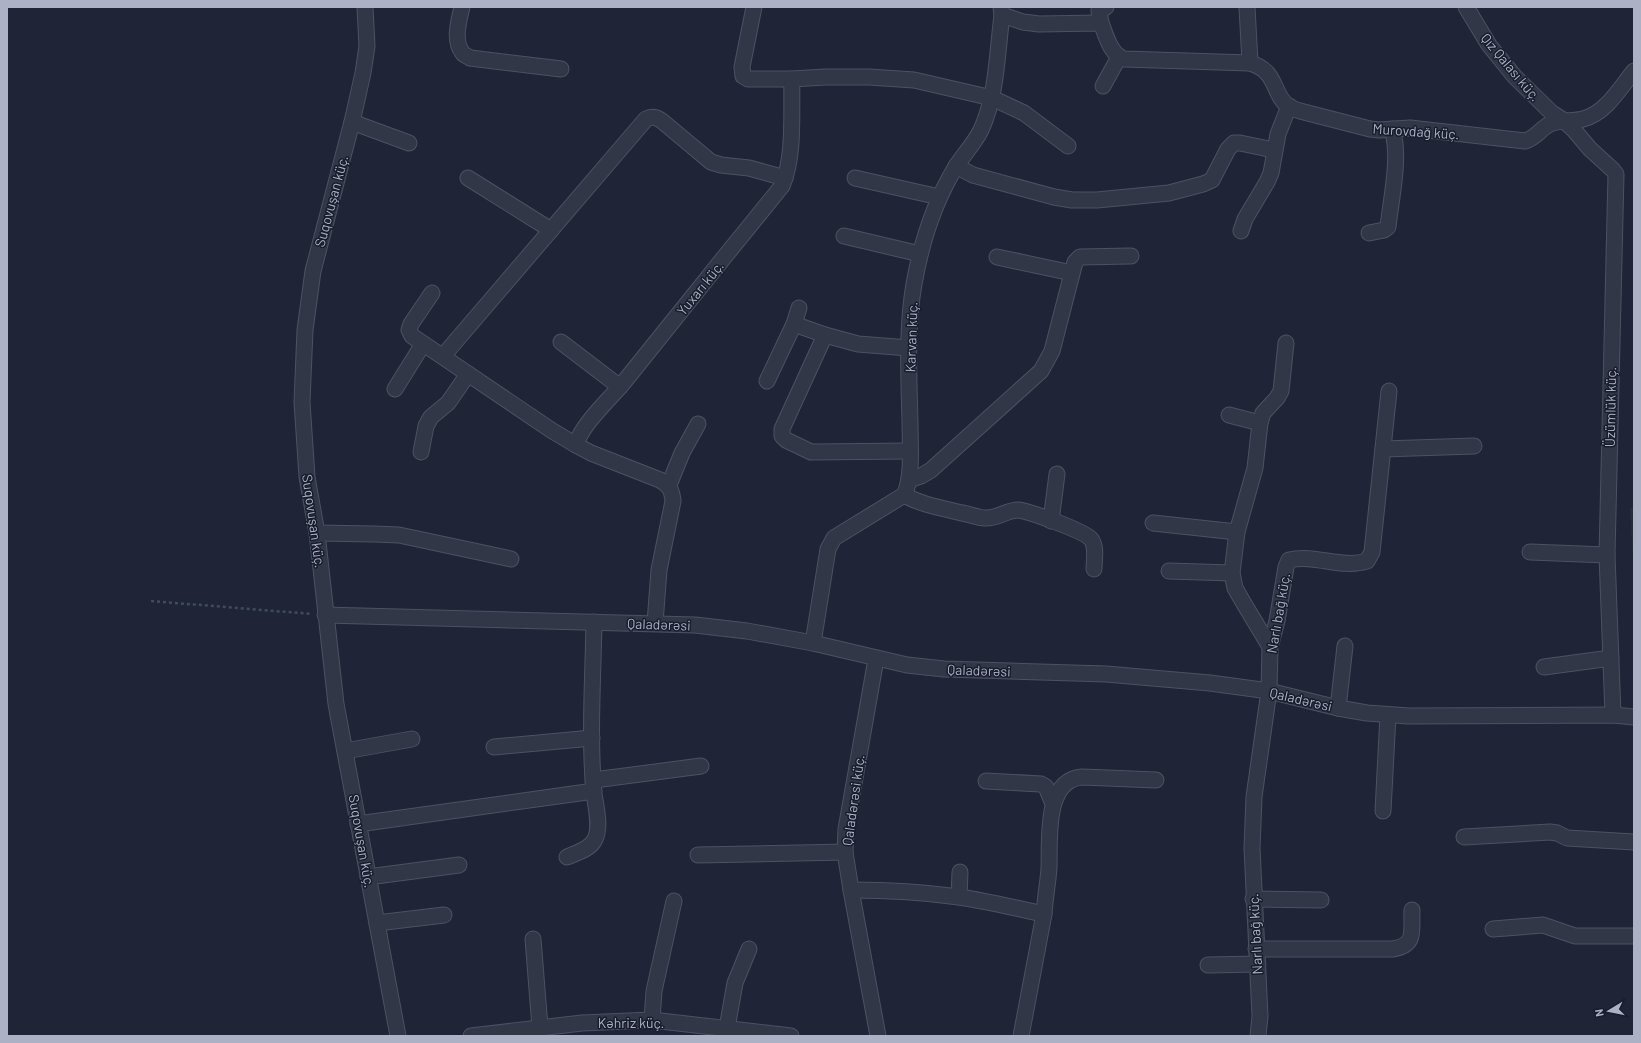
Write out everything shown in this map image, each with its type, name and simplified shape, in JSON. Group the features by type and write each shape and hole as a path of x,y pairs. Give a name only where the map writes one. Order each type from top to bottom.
{"street":[{"name":"Suqovuşan küç.","path":"365,7 367,46 363,73 352,122 313,271 305,330 302,402 307,477 317,533 336,704 398,1036"},
{"path":"462,7 457,27 458,43 462,53 470,58 561,69"},
{"path":"754,7 742,67 743,76 748,79 870,76 914,80 992,98 1024,112 1068,146"},
{"path":"1106,7 1101,8 1099,11 1101,23 1113,50 1119,57 1124,59 1250,63 1257,65 1265,70 1274,82 1283,100 1289,106 1278,134 1271,173 1252,206 1241,231"},
{"path":"1247,7 1250,63"},
{"name":"Qız Qalası küç.","path":"1466,7 1489,45 1515,77 1552,113 1563,120"},
{"path":"1002,11 1023,22 1039,24 1101,23"},
{"name":"Karvan küç.","path":"904,495 908,488 909,480 909,348 912,298 920,254 939,197 956,166 972,145 980,130 992,98 1002,11"},
{"path":"1103,86 1119,57"},
{"name":"Murovdağ küç.","path":"1289,106 1300,111 1370,129 1410,128 1525,141 1532,139 1544,127 1551,123 1563,120 1582,119 1595,114 1603,108 1634,71"},
{"name":"Yuxarı küç.","path":"576,445 578,438 584,429 620,387 777,192 785,178 790,144 792,79"},
{"path":"443,356 646,119 652,116 657,117 711,162 721,165 749,168 785,178"},
{"name":"Üzümlük küç.","path":"1563,120 1616,174 1607,555 1613,716"},
{"path":"352,122 408,143"},
{"path":"1369,232 1384,230 1388,227 1396,154 1395,138 1392,129"},
{"path":"956,166 973,175 1054,197 1072,200 1097,200 1169,193 1203,184 1212,180 1228,149 1234,144 1240,143 1274,150"},
{"path":"468,178 551,230"},
{"path":"855,178 939,197"},
{"path":"844,236 920,254"},
{"path":"909,480 922,476 931,470 1041,371 1052,350 1075,262 1080,257 1131,256"},
{"path":"997,257 1072,273"},
{"path":"432,293 411,324 409,330 412,336 551,430 576,445 669,485 673,501 659,570 655,623"},
{"path":"767,382 794,324 799,308"},
{"path":"794,324 825,335 858,344 909,348"},
{"path":"825,335 782,429 782,436 786,440 811,452 910,451"},
{"path":"561,342 620,387"},
{"path":"1270,647 1235,588 1232,574 1237,532 1254,468 1260,423 1263,414 1281,391 1286,343"},
{"path":"395,389 423,344"},
{"path":"421,452 426,426 432,416 448,404 468,374"},
{"name":"Narlı bağ küç.","path":"1258,1036 1260,1016 1253,899 1252,848 1254,797 1269,691 1270,647 1277,621 1286,567 1289,560 1299,558 1357,564 1368,561 1372,552 1389,391"},
{"path":"1229,415 1260,423"},
{"path":"669,485 682,453 698,424"},
{"path":"1383,449 1474,446"},
{"path":"1051,521 1057,474"},
{"path":"813,643 828,549 834,538 904,495 915,501 931,506 985,518 995,517 1016,510 1028,511 1073,529 1090,538 1094,545 1094,569"},
{"path":"1153,523 1237,532"},
{"path":"317,533 399,535 511,559"},
{"path":"1530,552 1607,555"},
{"path":"1169,571 1232,574"},
{"name":"Qaladərəsi","path":"325,615 696,625 747,630 813,643 876,659 907,665 944,669 1106,674 1210,684 1269,691 1338,708 1388,715 1634,717"},
{"path":"567,857 590,846 595,840 598,829 592,738 594,622"},
{"path":"1338,708 1345,646"},
{"path":"1544,667 1611,658"},
{"name":"Qaladərəsi küç.","path":"876,659 846,829 845,852 878,1036"},
{"path":"1383,811 1388,715"},
{"path":"494,747 592,738"},
{"path":"345,750 412,739"},
{"path":"358,824 702,766"},
{"path":"1021,1036 1044,914 1049,870 1050,816 1053,804 1066,782 1074,777 1156,780"},
{"path":"986,781 1040,784 1046,787 1053,804"},
{"path":"1464,836 1550,832 1557,833 1567,838 1634,842"},
{"path":"698,855 845,852"},
{"path":"368,877 459,865"},
{"path":"959,897 960,872"},
{"path":"851,890 901,891 959,897 1044,914"},
{"path":"1253,899 1321,900"},
{"path":"652,1020 654,991 674,901"},
{"path":"1208,965 1257,957 1393,949 1404,947 1411,939 1412,910"},
{"path":"377,923 444,915"},
{"path":"1493,929 1543,926 1575,936 1634,936"},
{"path":"534,939 540,1027"},
{"path":"727,1028 735,983 749,949"},
{"name":"Kəhriz küç.","path":"471,1036 525,1032 540,1027 625,1020 652,1020 791,1036"}],"path":[{"path":"151,601 325,615"}],"shaded area":[{"path":"1630,508 1634,508 1634,577"}]}
